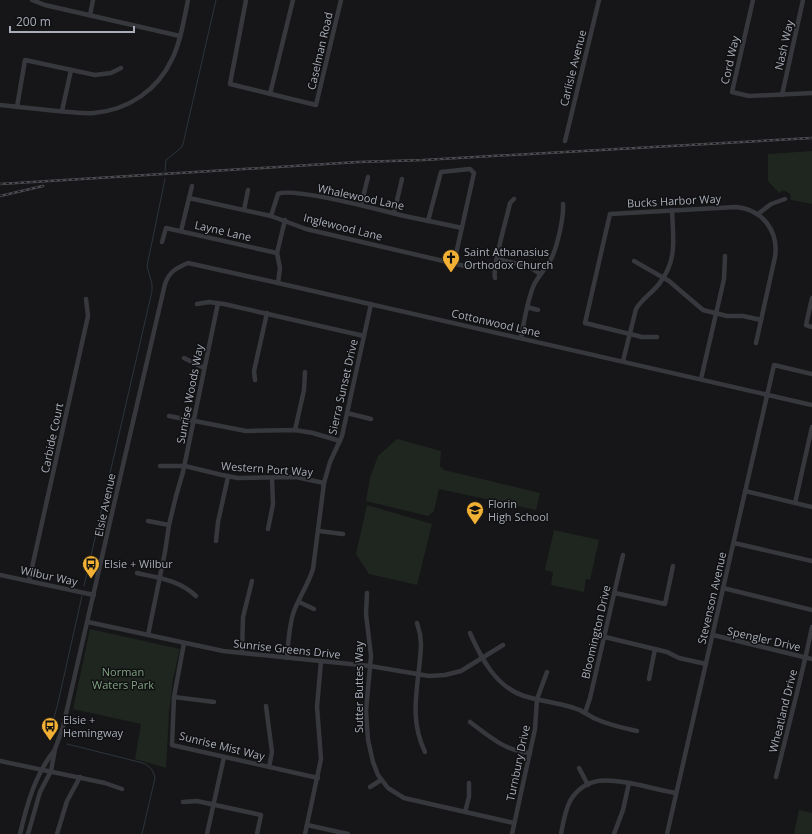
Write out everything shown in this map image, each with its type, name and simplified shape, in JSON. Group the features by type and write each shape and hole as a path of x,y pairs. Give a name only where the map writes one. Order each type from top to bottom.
{"street":[{"path":"32,0 90,16 180,36"},
{"path":"90,16 93,0"},
{"path":"0,105 82,113 102,112 121,107 138,98 154,86 163,75 173,58 180,36 188,0"},
{"path":"246,0 230,84 270,94 293,0"},
{"name":"Caselman Road","path":"270,94 316,105 342,0"},
{"name":"Carlisle Avenue","path":"565,141 599,0"},
{"name":"Cord Way","path":"753,0 732,92 749,96 812,93"},
{"name":"Nash Way","path":"782,94 803,0"},
{"path":"17,107 25,60 100,75 111,73 121,68"},
{"path":"62,111 71,70"},
{"path":"428,221 439,174 442,171 470,169 474,173 454,263"},
{"path":"361,205 368,177"},
{"path":"394,213 402,179"},
{"path":"181,231 192,186"},
{"path":"244,210 248,190"},
{"name":"Whalewood Lane","path":"271,216 276,196 282,192 304,194 361,205 462,228"},
{"name":"Inglewood Lane","path":"189,198 271,216 306,229 469,266"},
{"path":"496,278 494,273 497,259 510,203 514,199"},
{"path":"756,343 776,248 774,236 770,228 758,214 771,204 785,199"},
{"path":"520,338 532,288 540,274 549,263 555,250 563,215 563,204"},
{"name":"Bucks Harbor Way","path":"629,334 585,323 610,214 736,207 749,209 758,214"},
{"path":"623,361 634,313 638,305 664,278 671,264 673,254 672,210"},
{"path":"278,282 280,268 277,253 285,220"},
{"name":"Layne Lane","path":"162,242 166,228 277,253"},
{"path":"701,379 724,274 725,256"},
{"path":"497,259 528,266 540,274"},
{"path":"634,261 664,278 699,307 716,314 743,316 761,320"},
{"name":"Cottonwood Lane","path":"177,267 188,263 278,282 812,405"},
{"name":"Elsie Avenue","path":"20,834 33,787 41,770 55,749 64,727 165,284 167,278 177,267"},
{"path":"812,298 806,326 812,327"},
{"name":"Carbide Court","path":"29,581 88,316 86,299"},
{"path":"197,304 218,303 364,336"},
{"name":"Sunrise Woods Way","path":"148,635 169,525 185,466 218,303"},
{"name":"Sierra Sunset Drive","path":"287,658 293,614 306,588 313,569 324,483 330,462 340,441 371,304"},
{"path":"528,307 538,310"},
{"path":"255,380 254,371 267,313"},
{"path":"629,334 647,338 657,337"},
{"path":"184,358 204,368"},
{"name":"Stevenson Avenue","path":"667,834 774,365 812,374"},
{"path":"295,430 304,390 305,372"},
{"path":"347,413 371,419"},
{"path":"169,416 246,431 295,430 314,433 340,441"},
{"path":"794,503 812,427"},
{"name":"Western Port Way","path":"160,466 185,466 228,477 250,479 296,478 324,483"},
{"path":"216,541 218,522 228,477"},
{"path":"268,529 273,504 272,478"},
{"path":"746,491 812,507"},
{"path":"148,521 169,525"},
{"path":"319,531 343,534"},
{"path":"734,543 812,561"},
{"name":"Bloomington Drive","path":"585,713 590,698 623,555"},
{"path":"615,593 665,604 673,566"},
{"path":"137,573 180,584 196,596"},
{"name":"Wilbur Way","path":"0,575 94,595"},
{"path":"242,653 243,617 252,580"},
{"path":"723,588 812,610"},
{"name":"Sutter Buttes Way","path":"367,593 367,628 370,648 366,711 367,730 372,762 381,780 391,790 404,798 514,823"},
{"path":"299,602 314,609"},
{"name":"Sunrise Greens Drive","path":"88,622 223,651 370,666 418,675 434,676 450,674 466,668 503,645"},
{"path":"417,623 421,644 415,722 418,738 424,752"},
{"name":"Wheatland Drive","path":"776,777 806,658 812,627"},
{"path":"470,633 483,658 496,677 506,686 521,694 573,707 610,724 637,730"},
{"name":"Spengler Drive","path":"712,636 812,659"},
{"path":"604,637 667,652 680,658 706,664"},
{"name":"Sunrise Mist Way","path":"184,643 174,697 172,745 318,778"},
{"path":"648,679 655,649"},
{"path":"305,834 318,778 321,750 317,707 321,661"},
{"name":"Turnbury Drive","path":"512,834 535,729 537,699 547,672"},
{"path":"174,697 214,702"},
{"path":"266,706 272,748 269,767"},
{"path":"470,722 504,746 516,751 530,753"},
{"name":"Elsie Avenue","path":"28,834 40,792 51,771 55,749"},
{"path":"207,834 224,757"},
{"path":"0,761 80,777 122,789"},
{"path":"579,768 588,785"},
{"path":"57,834 67,801 80,777"},
{"path":"370,787 381,780"},
{"path":"561,834 570,801 578,792 597,781 615,780 676,794"},
{"path":"465,812 469,797 469,783"},
{"path":"614,834 629,783"},
{"path":"183,802 192,800 261,815 257,834"},
{"path":"307,825 348,834"}],"green space":[{"path":"812,151 812,204 791,200 790,194 786,191 779,193 768,181 768,154"},
{"path":"397,439 441,451 440,466 444,470 540,493 536,510 439,489 434,511 428,516 366,501 370,478 378,456"},
{"path":"367,505 432,524 417,585 369,574 356,554"},
{"path":"554,530 599,540 590,580 586,579 584,592 551,585 553,572 545,570"},
{"name":"Norman Waters Park","path":"90,629 180,649 173,679 169,713 166,768 135,759 141,724 73,709"},
{"path":"799,810 812,813 812,834 794,834"}],"waterway":[{"path":"165,171 166,160 181,148 183,144 216,0"},
{"path":"84,586 152,291 152,284 147,266 165,179"},
{"path":"52,737 50,735 50,731 57,707 82,596"},
{"path":"67,744 143,763 151,769 155,778 142,834"}],"railway":[{"path":"0,184 358,162 423,160 812,138"},
{"path":"0,196 43,186"}],"place":[{"name":"Saint Athanasius Orthodox Church","path":"451,273"},
{"name":"Florin High School","path":"475,525"},
{"name":"Elsie + Wilbur","path":"91,579"},
{"name":"Elsie + Hemingway","path":"50,741"}]}
